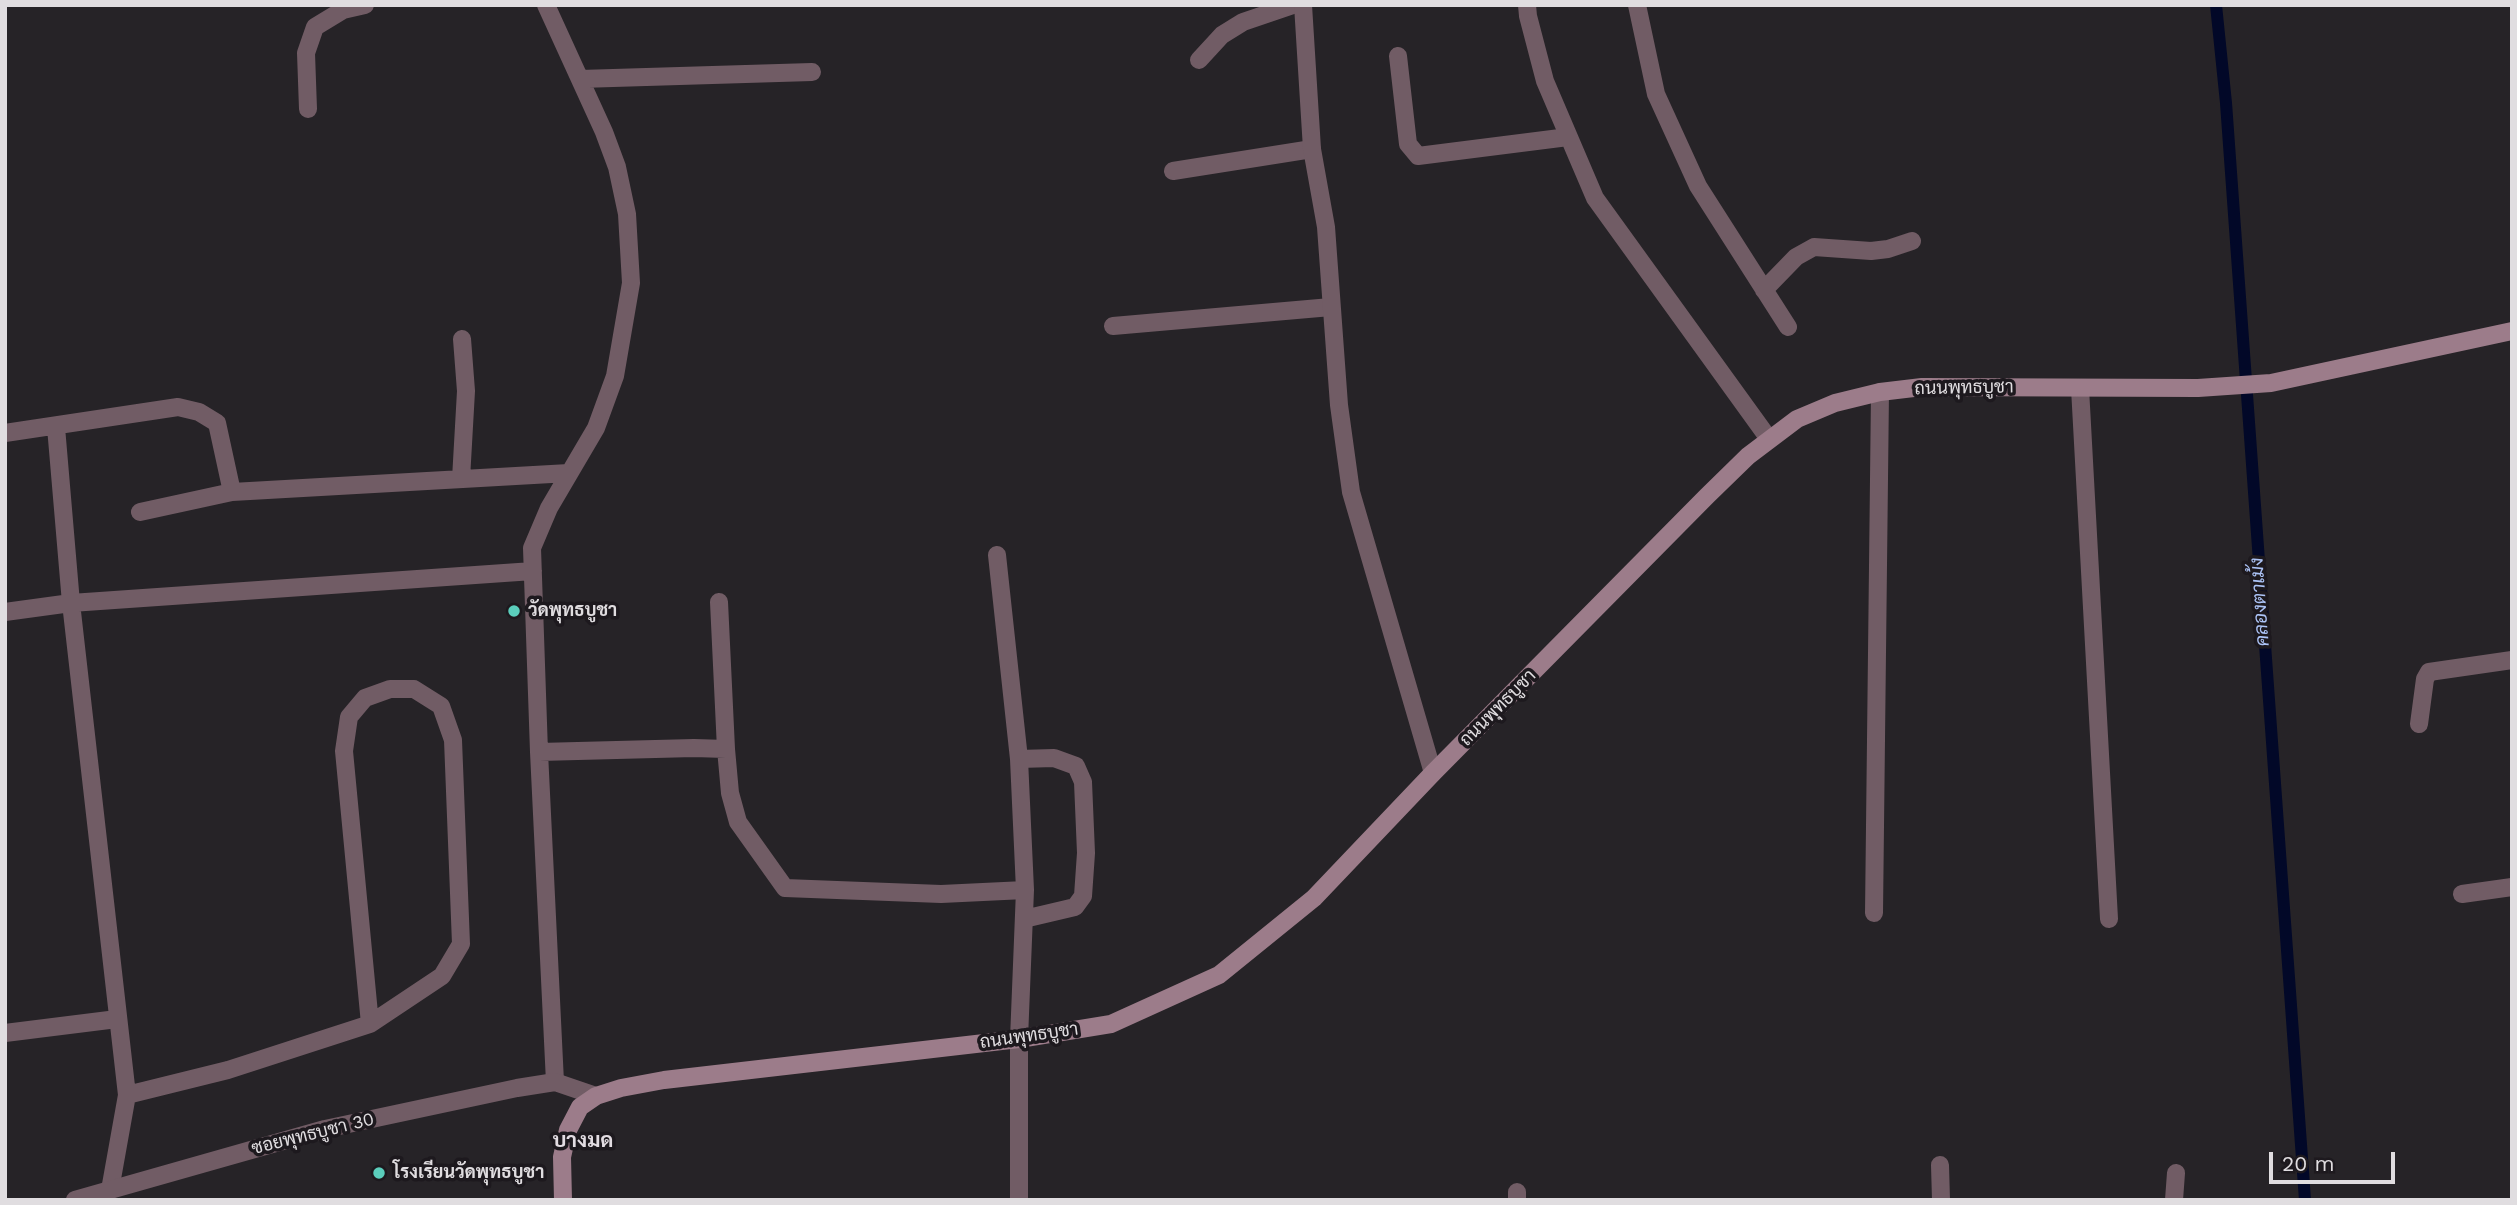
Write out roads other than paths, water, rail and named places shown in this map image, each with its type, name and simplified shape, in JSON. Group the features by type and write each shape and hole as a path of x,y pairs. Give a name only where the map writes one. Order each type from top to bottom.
{"main road":[{"name":"ถนนพุทธบูชา","path":"596,1096 664,1080 1019,1039 1111,1024 1219,975 1314,898 1433,773 1707,496 1769,439 1797,419 1835,403 1881,392 1922,387 2198,388 2271,383 2512,331"},
{"path":"563,1200 562,1157 568,1130 580,1107 596,1096"}],"street":[{"path":"308,109 306,53 315,27 342,10 365,5"},
{"path":"546,5 604,132 617,167 627,214 631,284 615,376 596,428 549,508 532,548 555,1082 596,1096"},
{"path":"1199,60 1222,35 1243,22 1293,5"},
{"path":"1303,5 1312,149 1326,227 1339,405 1351,492 1433,773"},
{"path":"1527,5 1545,81 1595,198 1769,439"},
{"path":"1637,5 1638,19 1661,106 1698,186 1788,327"},
{"path":"1398,56 1408,144 1418,156 1568,136"},
{"path":"580,79 812,72"},
{"path":"1173,171 1312,149"},
{"path":"1764,290 1796,257 1814,247 1871,251 1912,241"},
{"path":"1113,326 1331,307"},
{"path":"461,479 466,391 462,339"},
{"path":"2080,388 2109,919"},
{"path":"1874,913 1881,392"},
{"path":"5,433 178,407 199,412 217,423 232,492"},
{"path":"56,427 71,603 127,1095 110,1190"},
{"path":"140,512 232,492 569,473"},
{"path":"997,555 1019,759 1025,890 1019,1039 1019,1200"},
{"path":"5,612 71,603 533,571"},
{"path":"719,603 730,793 738,821 785,888 941,894 1025,890"},
{"path":"2419,724 2425,679 2429,672 2512,660"},
{"path":"127,1095 228,1070 370,1024 442,976 461,944 453,740 441,706 414,689 390,689 365,698 349,718 344,751 370,1024"},
{"path":"539,752 726,749"},
{"path":"1019,759 1054,758 1076,766 1083,782 1086,853 1083,896 1075,907 1024,919"},
{"path":"2462,894 2512,887"},
{"path":"5,1033 117,1020"},
{"name":"ซอยพุทธบูชา 30","path":"75,1200 325,1129 517,1087 555,1082"},
{"path":"1940,1165 1941,1200"},
{"path":"2174,1200 2176,1173"}],"waterway":[{"name":"คลองตาเม้ง","path":"2216,5 2226,103 2305,1200"}],"place":[{"name":"วัดพุทธบูชา","path":"514,611"},
{"name":"โรงเรียนวัดพุทธบูชา","path":"379,1173"}],"district":[{"name":"บางมด","path":"583,1141"}]}
